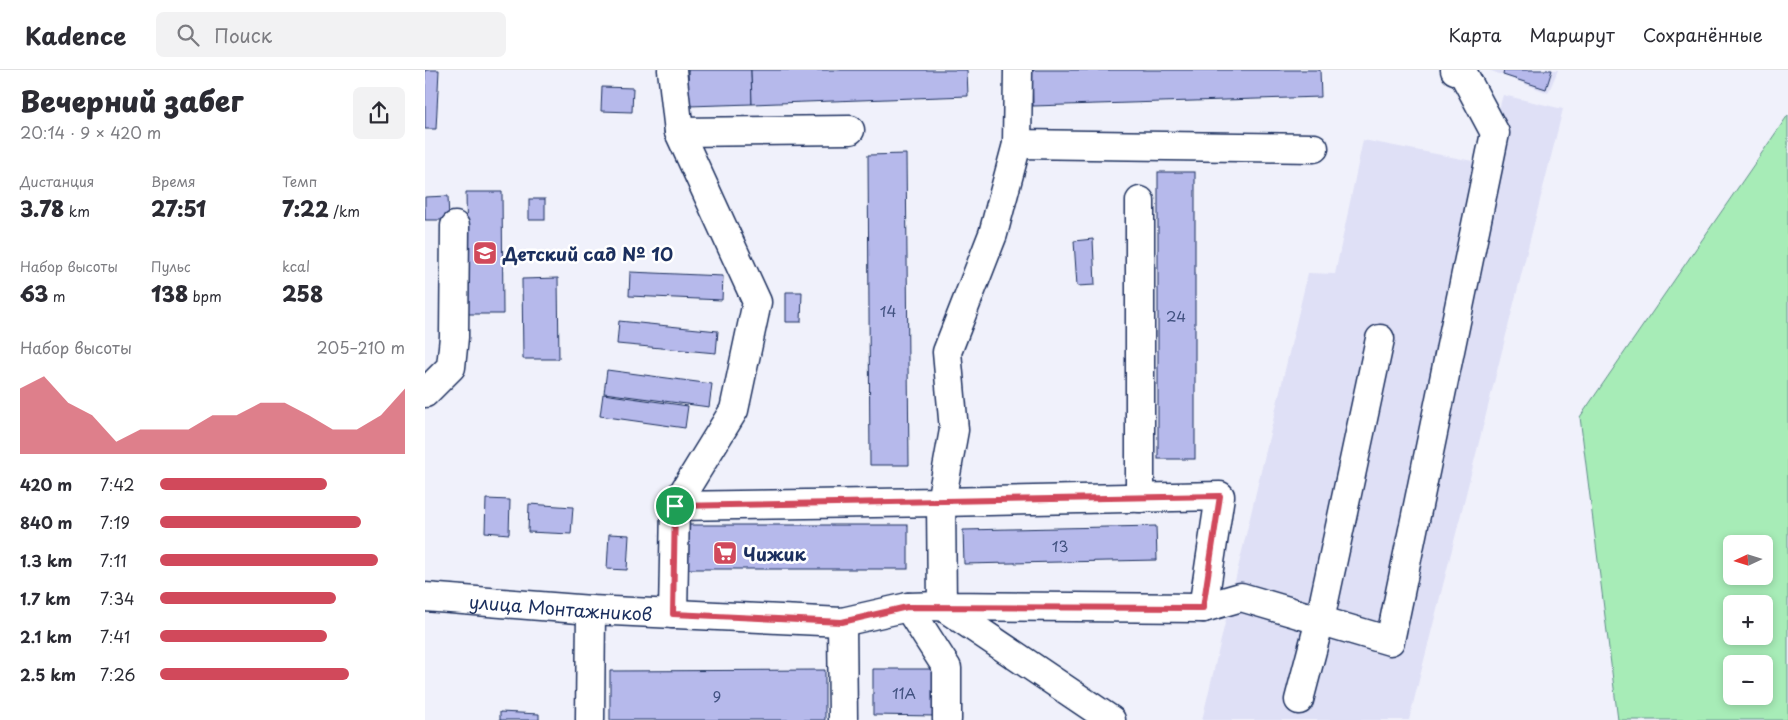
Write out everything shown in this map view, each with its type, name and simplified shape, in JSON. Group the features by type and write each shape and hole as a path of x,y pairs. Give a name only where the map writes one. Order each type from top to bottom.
{"street":[{"path":"672,70 679,132 757,302 734,410 675,506 673,614"},
{"path":"1018,70 1017,144 993,234 947,352 954,430 941,502 943,606 1111,720"},
{"name":"улица Монтажников","path":"425,597 591,610 842,622 907,607 1203,608 1241,597 1390,641 1495,134 1463,73 1455,70"},
{"path":"679,132 850,130"},
{"path":"1017,144 1314,148"},
{"path":"1140,201 1140,498"},
{"path":"425,393 451,367 454,337 455,226"},
{"path":"1299,700 1320,620 1380,339"},
{"path":"675,506 1220,496 1203,608"},
{"path":"907,607 947,668 947,720"},
{"path":"591,610 591,720"},
{"path":"842,622 843,720"}],"shaded area":[{"path":"1489,70 1558,70 1548,93"},
{"path":"1503,95 1563,109 1409,720 1202,720 1308,273 1335,274 1363,140 1483,163"}],"green space":[{"path":"1788,115 1788,720 1618,720 1580,417"}],"building":[{"path":"425,70 439,70 436,129 425,129"},
{"path":"688,70 751,70 752,104 689,106"},
{"path":"751,70 967,70 968,96 752,104"},
{"path":"1032,70 1320,70 1321,97 1033,106"},
{"path":"1504,70 1552,70 1546,89 1503,75"},
{"path":"602,87 633,88 632,112 601,111"},
{"path":"906,154 909,465 870,465 868,155"},
{"path":"1158,172 1195,172 1195,459 1158,459"},
{"name":"Детский сад № 10","path":"466,192 502,192 503,314 468,314"},
{"path":"448,196 449,220 425,220 425,197"},
{"path":"529,199 545,199 545,220 529,220"},
{"path":"1093,239 1095,285 1077,286 1074,241"},
{"path":"630,272 723,276 722,300 629,296"},
{"path":"558,278 559,359 523,359 522,279"},
{"path":"786,292 802,292 801,322 786,322"},
{"path":"619,321 718,331 716,353 617,344"},
{"path":"607,370 712,384 709,407 604,393"},
{"path":"603,394 688,406 685,428 600,416"},
{"path":"486,499 510,500 509,534 485,532"},
{"path":"529,504 573,507 571,534 528,532"},
{"path":"682,525 908,525 908,569 682,569"},
{"path":"1156,526 1157,560 964,564 963,530"},
{"path":"609,534 629,535 627,570 607,569"},
{"path":"873,669 935,669 935,716 873,715"},
{"path":"825,670 825,720 610,720 610,671"},
{"path":"500,712 539,714 539,720 500,720"}],"place":[{"name":"Детский сад № 10","path":"485,253"},
{"name":"Чижик","path":"725,553"}],"route":[{"path":"1220,496 1203,608 907,607 842,622 673,614 675,506 1220,496"}]}
